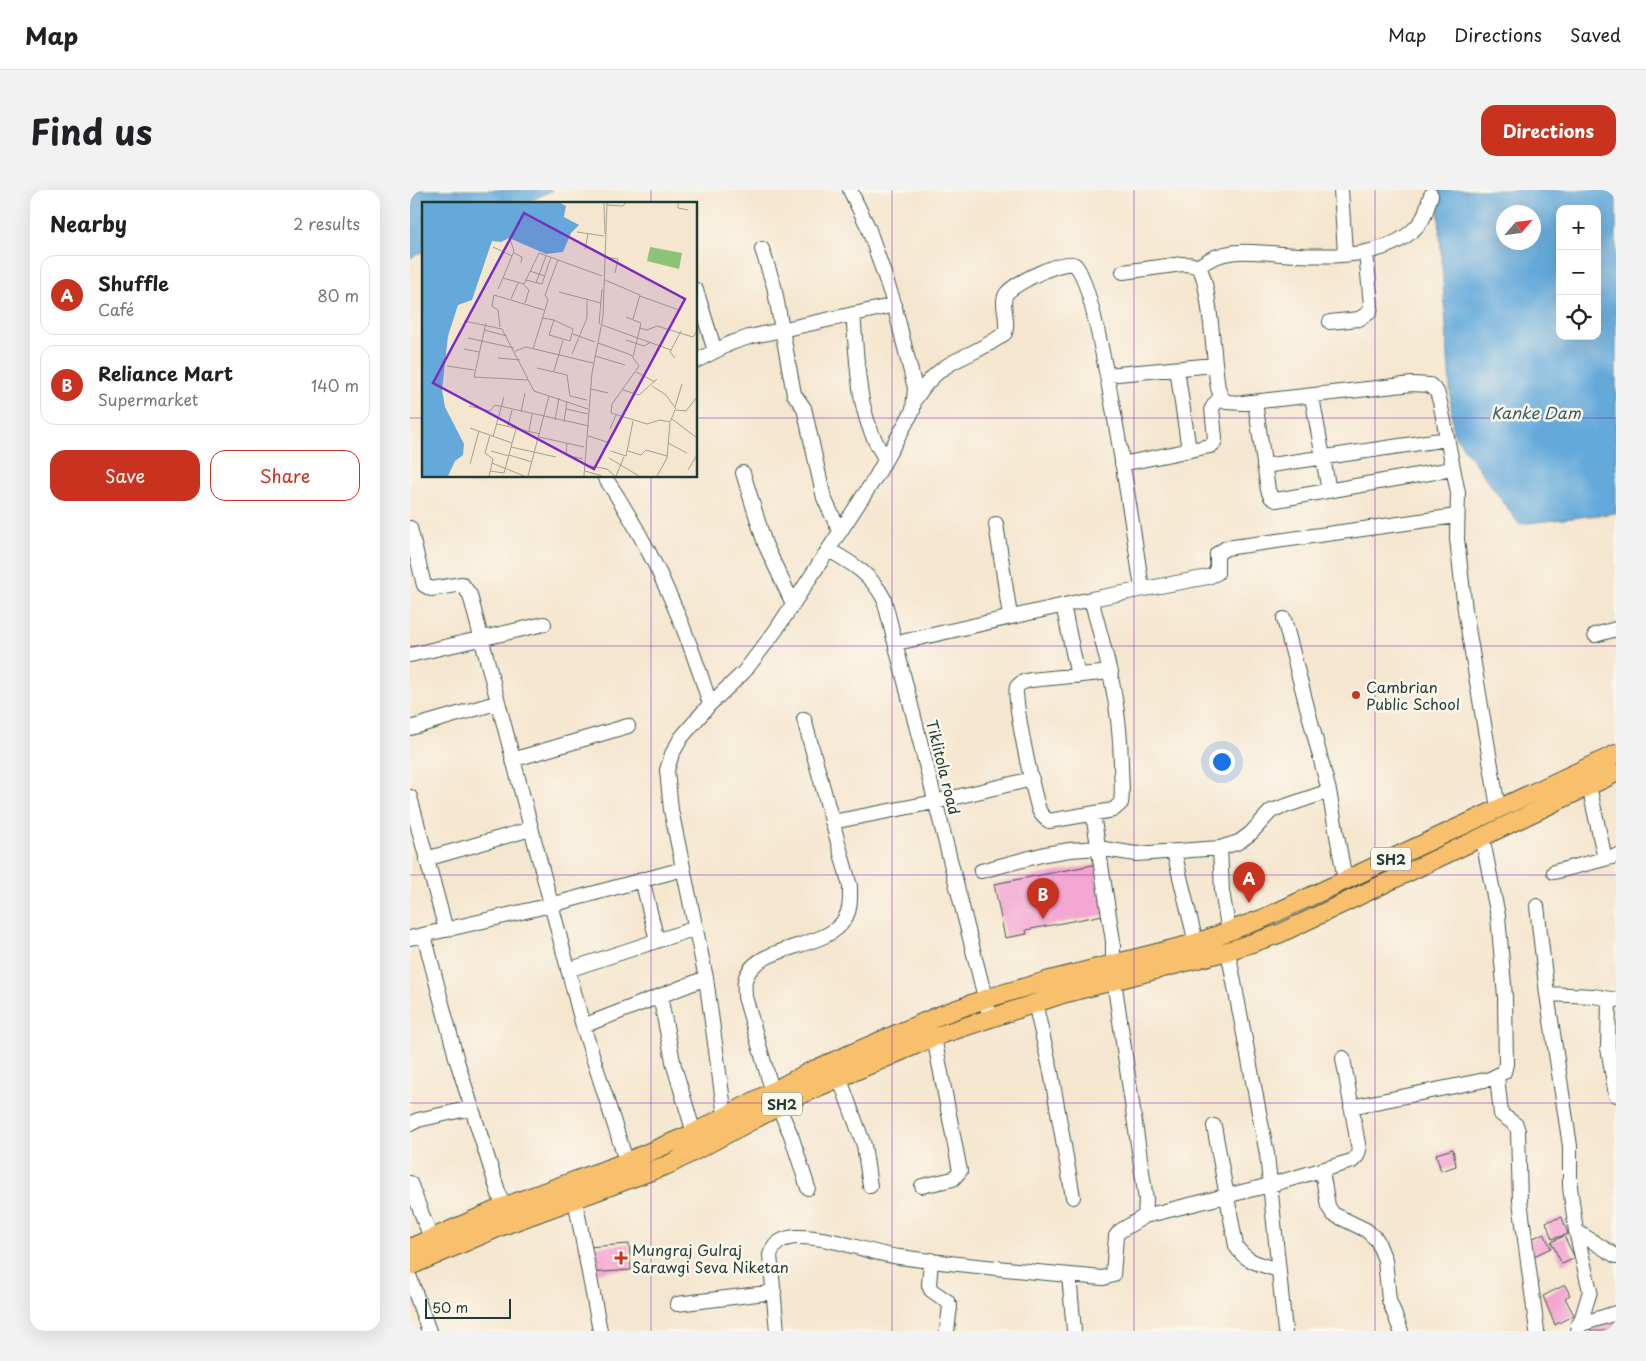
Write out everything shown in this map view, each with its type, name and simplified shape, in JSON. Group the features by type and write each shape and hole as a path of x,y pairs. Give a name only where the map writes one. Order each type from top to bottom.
{"main road":[{"name":"SH2","path":"410,1248 503,1207 626,1162 694,1133 725,1116 839,1077 934,1037 1035,1003 1113,972 1229,932 1288,908 1616,754"},
{"name":"SH2","path":"410,1266 502,1226 632,1180 688,1155 775,1098 861,1049 985,999 1113,972 1228,951 1278,934 1616,774"}],"street":[{"path":"850,190 868,227 895,305 916,398"},
{"path":"1341,190 1345,253"},
{"path":"1198,268 1220,254 1234,251 1298,256 1380,250 1408,236 1423,219 1431,195"},
{"path":"762,249 774,286 794,394 804,408 824,498 840,532"},
{"path":"1330,322 1359,319 1370,312 1366,252"},
{"path":"725,1116 706,978 671,810 667,770 672,754 681,738 710,704 759,654 829,550 886,459 913,410 916,398 926,381 940,369 1005,333 1008,325 1004,301 1006,293 1034,276 1068,263 1076,266 1080,273 1107,375 1142,588"},
{"path":"1123,272 1182,264 1191,264 1198,268 1203,276 1207,298 1214,365 1221,396 1226,402 1234,404 1312,397 1412,384 1430,385 1437,392 1458,493 1456,516 1465,610 1498,808"},
{"path":"698,296 715,351"},
{"path":"698,360 731,343 781,329 895,305"},
{"path":"854,314 863,406 877,446 886,459"},
{"path":"1107,375 1214,365"},
{"path":"1177,368 1189,450"},
{"path":"1122,464 1210,446 1214,443 1212,408 1221,396"},
{"path":"1312,397 1329,491"},
{"path":"1255,402 1268,490 1271,497 1276,500 1452,469"},
{"path":"1264,466 1447,439"},
{"path":"744,473 765,544 793,604"},
{"path":"605,478 645,540 671,595 698,664 710,704"},
{"path":"897,643 1010,616 1142,588 1213,576 1218,569 1217,554 1226,548 1456,516"},
{"path":"996,524 1010,616"},
{"path":"410,528 424,585 431,589 462,584 467,589 583,1026 632,1180"},
{"name":"Tiklitola road","path":"829,550 862,569 876,583 884,599 897,643 990,1017"},
{"path":"1091,599 1111,672 1120,730 1121,803 1113,810 1049,821 1040,811 1032,779 1018,708 1017,687 1022,682 1031,680 1111,672"},
{"path":"1063,605 1078,676"},
{"path":"1284,619 1329,791 1345,880"},
{"path":"410,655 544,624"},
{"path":"1594,635 1616,629"},
{"path":"410,728 496,703"},
{"path":"804,720 850,886 850,908 844,922 831,933 764,959 751,969 744,981 745,997 775,1098 791,1135 808,1188"},
{"path":"512,760 628,726"},
{"path":"832,822 935,802 1032,779"},
{"path":"1554,872 1610,857 1588,786"},
{"path":"981,871 1045,854 1098,848 1136,854 1220,848 1239,842 1251,833 1271,811 1329,791"},
{"path":"410,797 446,930"},
{"path":"1093,814 1113,941 1113,972 1146,1200 1145,1216"},
{"path":"426,859 531,829"},
{"path":"1351,1107 1497,1076 1504,1072 1506,1064 1505,997 1498,916 1482,836"},
{"path":"1220,848 1222,892 1229,932"},
{"path":"1174,852 1196,943"},
{"path":"410,938 551,906 683,868"},
{"path":"642,879 657,941"},
{"path":"1538,906 1547,994 1570,1146 1570,1187 1576,1231 1590,1290 1578,1328"},
{"path":"568,970 696,928"},
{"path":"424,934 471,1108 503,1207"},
{"path":"1228,951 1267,1154 1285,1331"},
{"path":"583,1026 706,978"},
{"path":"1547,994 1594,996 1612,999 1608,1048 1616,1095"},
{"path":"660,996 674,1066 694,1133"},
{"path":"1035,1003 1053,1081 1073,1197"},
{"path":"922,1186 952,1179 960,1171 934,1037"},
{"path":"777,1331 770,1255 773,1246 780,1240 793,1237 822,1238 866,1251 931,1260 1103,1278 1113,1275 1116,1236 1120,1231 1145,1216 1270,1186 1344,1165 1357,1156 1359,1150 1343,1058"},
{"path":"1497,1076 1501,1114 1516,1125 1518,1131 1520,1201 1537,1331"},
{"path":"839,1077 864,1145 870,1186"},
{"path":"410,1124 418,1120 471,1108"},
{"path":"1214,1126 1232,1232 1241,1255 1279,1270"},
{"path":"1322,1171 1328,1206 1333,1214 1366,1230 1377,1240 1385,1260 1389,1300 1402,1331"},
{"path":"410,1183 431,1238"},
{"path":"575,1199 600,1331"},
{"path":"1576,1231 1616,1256"},
{"path":"931,1260 929,1285 931,1290 947,1301 950,1306 948,1331"},
{"path":"1069,1275 1074,1331"},
{"path":"410,1278 429,1331"},
{"path":"676,1304 774,1292"},
{"path":"1578,1328 1616,1313"}],"water":[{"path":"410,190 553,190 528,202 422,202 422,252 410,258"},
{"name":"Kanke Dam","path":"1437,190 1616,190 1616,513 1519,524 1453,433"}],"building":[{"path":"1098,864 1108,914 1026,930 1027,934 1005,938 994,884"},
{"path":"1453,1149 1456,1166 1441,1171 1436,1154"},
{"path":"1562,1217 1568,1234 1552,1239 1546,1222"},
{"path":"1544,1233 1551,1248 1534,1256 1527,1241"},
{"path":"1564,1236 1575,1258 1562,1264 1551,1242"},
{"path":"629,1244 631,1270 589,1273 587,1247"},
{"path":"1565,1285 1570,1295 1565,1298 1574,1315 1555,1325 1543,1296"},
{"path":"1616,1317 1616,1331 1591,1331 1590,1325"}],"place":[{"name":"Cambrian Public School","path":"1356,695"},
{"name":"Shuffle","path":"1249,903"},
{"name":"Reliance Mart","path":"1043,919"},
{"name":"Mungraj Gulraj Sarawgi Seva Niketan","path":"621,1258"}]}
